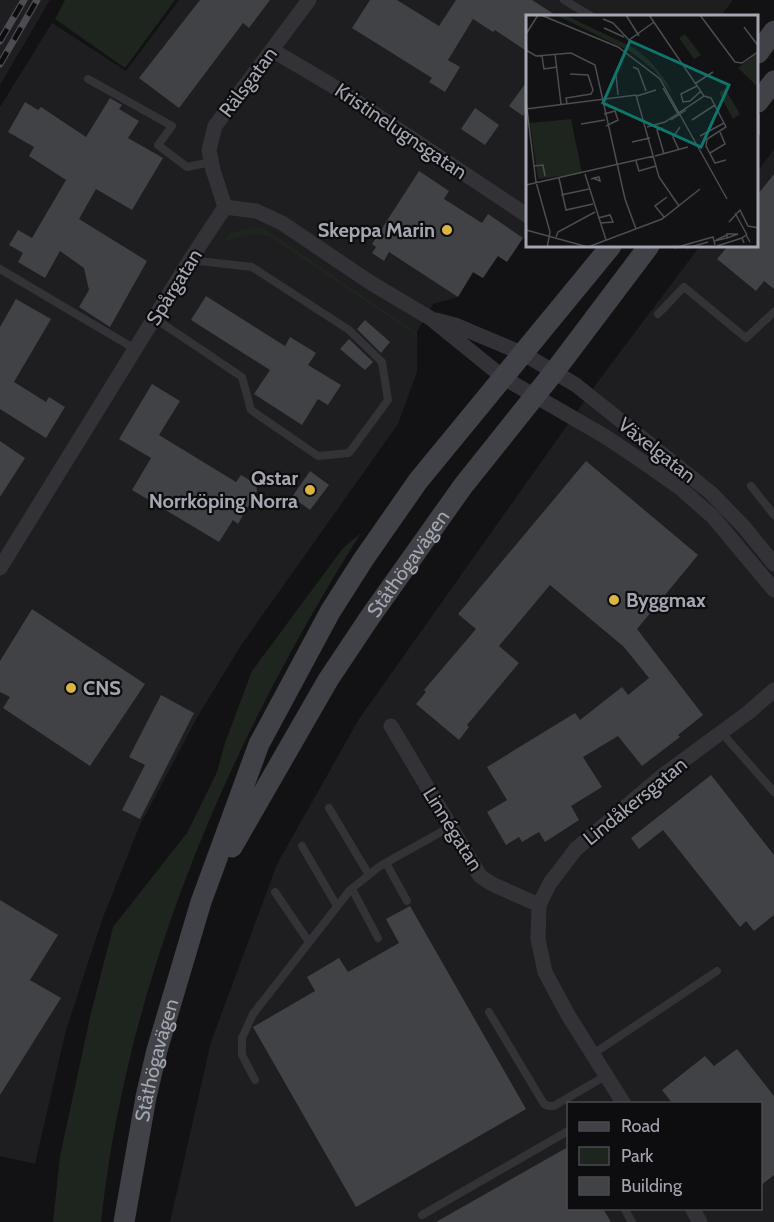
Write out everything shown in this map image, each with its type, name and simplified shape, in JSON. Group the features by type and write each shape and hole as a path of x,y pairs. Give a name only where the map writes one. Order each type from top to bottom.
{"main road":[{"path":"759,52 774,31"},
{"path":"759,101 774,81"},
{"name":"Ståthögavägen","path":"124,1222 146,1097 157,1050 201,903 259,744 330,612 418,481 609,248"},
{"name":"Ståthögavägen","path":"201,903 328,680 457,495 647,248"}],"street":[{"name":"Rälsgatan","path":"225,207 209,150 215,126 309,0"},
{"name":"Kristinelugnsgatan","path":"272,50 333,86 526,215"},
{"name":"Spårgatan","path":"0,568 225,207"},
{"path":"225,207 256,211 282,223 430,318 504,378 535,396"},
{"path":"430,318 455,325 524,354"},
{"name":"Växelgatan","path":"524,354 582,390 711,494 744,527 774,564"},
{"name":"Växelgatan","path":"535,396 606,437 679,487 713,517 774,590"},
{"name":"Lindåkersgatan","path":"593,1054 568,1015 545,972 538,939 540,905 550,883 576,849 662,776 774,690"},
{"name":"Linnégatan","path":"391,726 480,876 492,884 540,905"},
{"path":"593,1054 607,1075 619,1102"}],"lane":[{"path":"564,0 589,15"},
{"path":"88,79 171,126 158,145 186,167 211,162"},
{"path":"154,318 242,377 250,410 318,456 349,453 388,400 382,362 349,330 252,267 190,260"},
{"path":"0,269 136,350"},
{"path":"658,314 684,287 746,338 774,312"},
{"path":"751,486 774,515"},
{"path":"721,732 774,792"},
{"path":"329,808 369,875"},
{"path":"255,1080 242,1055 242,1038 253,1014 352,888 386,862 450,827"},
{"path":"302,846 337,906"},
{"path":"386,862 407,901"},
{"path":"352,888 378,938"},
{"path":"275,892 309,942"},
{"path":"593,1054 717,971"},
{"path":"489,1012 544,1104 554,1106 607,1075"},
{"path":"422,1215 567,1132"}],"shaded area":[{"path":"0,0 50,0 0,85"},
{"path":"179,0 733,0 722,15 526,15 526,239 523,238 507,262 497,256 483,278 473,273 458,297 433,304 417,332 417,372 398,424 242,644 199,714 139,827 102,920 66,1030 35,1164 0,1156 0,107 52,23 126,71"},
{"path":"774,149 774,1222 170,1222 211,1042 277,864 359,719 605,372 698,248 759,248 759,170"}],"green space":[{"path":"65,0 175,0 125,68 55,19"},
{"path":"251,227 262,228 271,233 417,333 417,338 413,333 272,238 255,234 227,241 226,238 231,233"},
{"path":"361,533 313,612 268,694 228,778 192,863 160,951 134,1040 115,1130 101,1222 53,1222 60,1156 91,1013 113,927 187,833 217,772 225,743 252,671 343,548"}],"building":[{"path":"200,0 270,0 249,28 243,23 179,108 139,78"},
{"path":"370,0 397,0 439,26 456,0 532,0 555,15 526,15 526,51 495,30 493,32 473,19 448,60 460,67 445,92 429,82 432,78 352,28"},
{"path":"526,83 526,111 523,116 509,106"},
{"path":"110,98 122,105 119,109 139,121 128,138 163,158 132,210 96,189 79,219 147,261 110,327 79,307 89,290 84,268 60,251 45,278 18,262 23,253 9,245 18,230 32,238 66,180 29,156 34,147 8,132 25,102 38,110 41,107 86,137"},
{"path":"475,108 499,125 485,145 461,129"},
{"name":"Skeppa Marin","path":"419,171 449,191 444,199 482,223 488,214 523,238 507,262 498,256 483,278 473,272 458,297 389,252 384,261 372,253 376,247 372,244"},
{"path":"774,174 774,289 764,281 756,291 717,259 726,248 759,248 759,193"},
{"path":"206,296 285,346 290,337 316,353 308,365 341,385 328,405 318,399 302,425 254,394 270,370 191,320"},
{"path":"16,299 51,319 14,382 46,402 49,397 65,407 46,438 0,409 0,327"},
{"path":"365,320 390,342 381,353 357,329"},
{"path":"349,339 373,362 365,370 340,349"},
{"path":"152,384 180,401 159,435 236,482 241,475 256,484 257,491 238,524 233,520 219,542 132,490 151,458 119,439"},
{"path":"0,441 25,458 0,497"},
{"name":"Byggmax","path":"586,461 698,555 637,629 703,715 678,735 680,737 642,766 618,736 583,757 602,787 571,806 579,820 545,842 539,832 522,842 519,837 506,845 487,812 507,800 487,767 575,713 580,720 622,687 628,695 649,678 624,647 550,585 499,646 519,663 467,725 469,727 459,740 416,704 426,692 424,690 476,629 458,614"},
{"path":"310,471 329,485 310,510 292,497"},
{"name":"CNS","path":"32,609 145,684 90,766 3,708 10,697 0,692 0,661"},
{"path":"161,695 194,713 140,819 122,810 145,765 129,757"},
{"path":"711,775 774,855 774,915 754,931 746,921 740,927 663,830 639,849 631,838"},
{"path":"0,900 58,935 30,980 61,998 0,1095"},
{"path":"410,906 526,1109 356,1207 253,1027 315,991 307,977 339,958 348,972 399,943 386,919"},
{"path":"737,1049 774,1096 774,1175 762,1184 762,1102 671,1102 662,1090 705,1056 714,1066"},
{"path":"567,1148 567,1210 604,1210 611,1222 436,1222"}],"railway":[{"path":"0,41 24,0"},
{"path":"0,64 37,0"}],"place":[{"name":"Skeppa Marin","path":"447,230"},
{"name":"Qstar Norrköping Norra","path":"310,490"},
{"name":"Byggmax","path":"614,600"},
{"name":"CNS","path":"71,688"}]}
